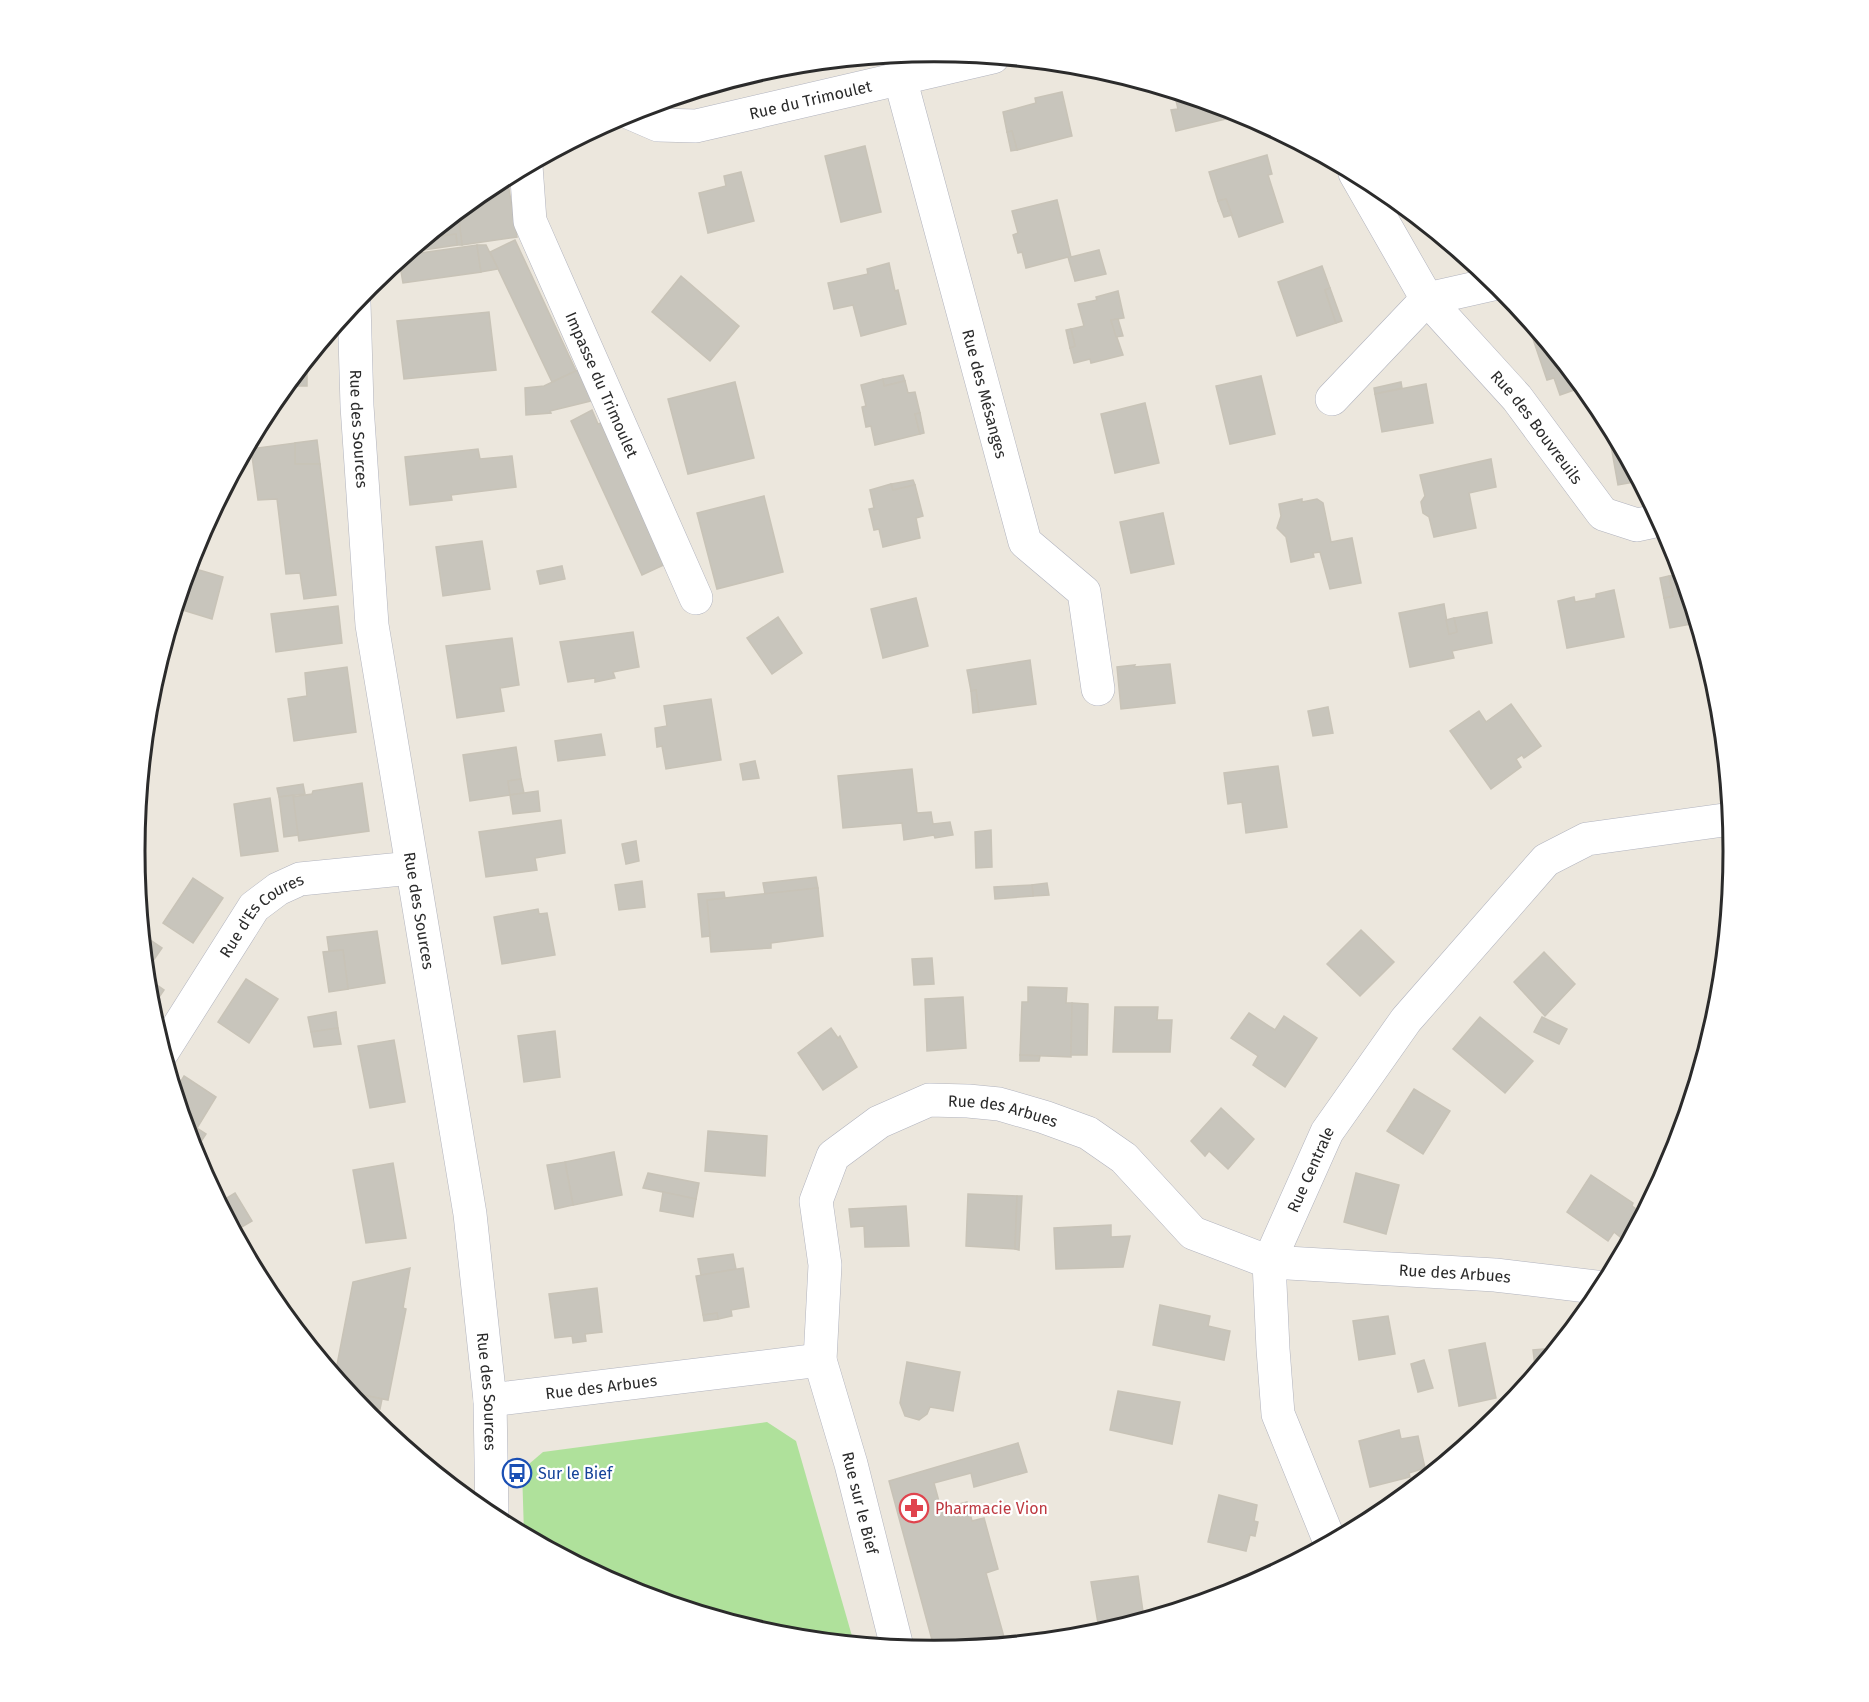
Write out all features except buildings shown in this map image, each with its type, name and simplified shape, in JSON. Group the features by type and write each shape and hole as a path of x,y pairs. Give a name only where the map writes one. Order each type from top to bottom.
{"street":[{"name":"Rue du Trimoulet","path":"642,118 658,125 696,126 968,63"},
{"name":"Rue des Mésanges","path":"900,78 1025,542 1084,592 1098,689"},
{"name":"Impasse du Trimoulet","path":"527,175 530,221 696,598"},
{"name":"Rue des Bouvreuils","path":"1364,190 1427,299 1518,398 1603,514 1637,525 1652,522"},
{"path":"1332,399 1427,299 1485,286"},
{"name":"Rue des Sources","path":"354,316 357,406 372,625 470,1214 490,1400 492,1504"},
{"name":"Rue Centrale","path":"1327,1536 1278,1414 1272,1349 1269,1262 1327,1132 1406,1020 1546,860 1587,839 1723,820"},
{"name":"Rue d'Es Coures","path":"169,1042 254,906 278,889 300,879 412,868"},
{"name":"Rue des Arbues","path":"490,1400 820,1360 825,1265 816,1201 833,1156 879,1122 929,1100 999,1104 1088,1133 1124,1158 1193,1233 1269,1262 1495,1275 1593,1287"},
{"name":"Rue sur le Bief","path":"820,1360 851,1464 895,1639"}],"green space":[{"path":"767,1422 796,1441 852,1636 780,1625 730,1614 681,1599 585,1559 540,1535 524,1525 522,1470 543,1452"}],"place":[{"name":"Sur le Bief","path":"517,1473"},
{"name":"Pharmacie Vion","path":"914,1508"}]}
